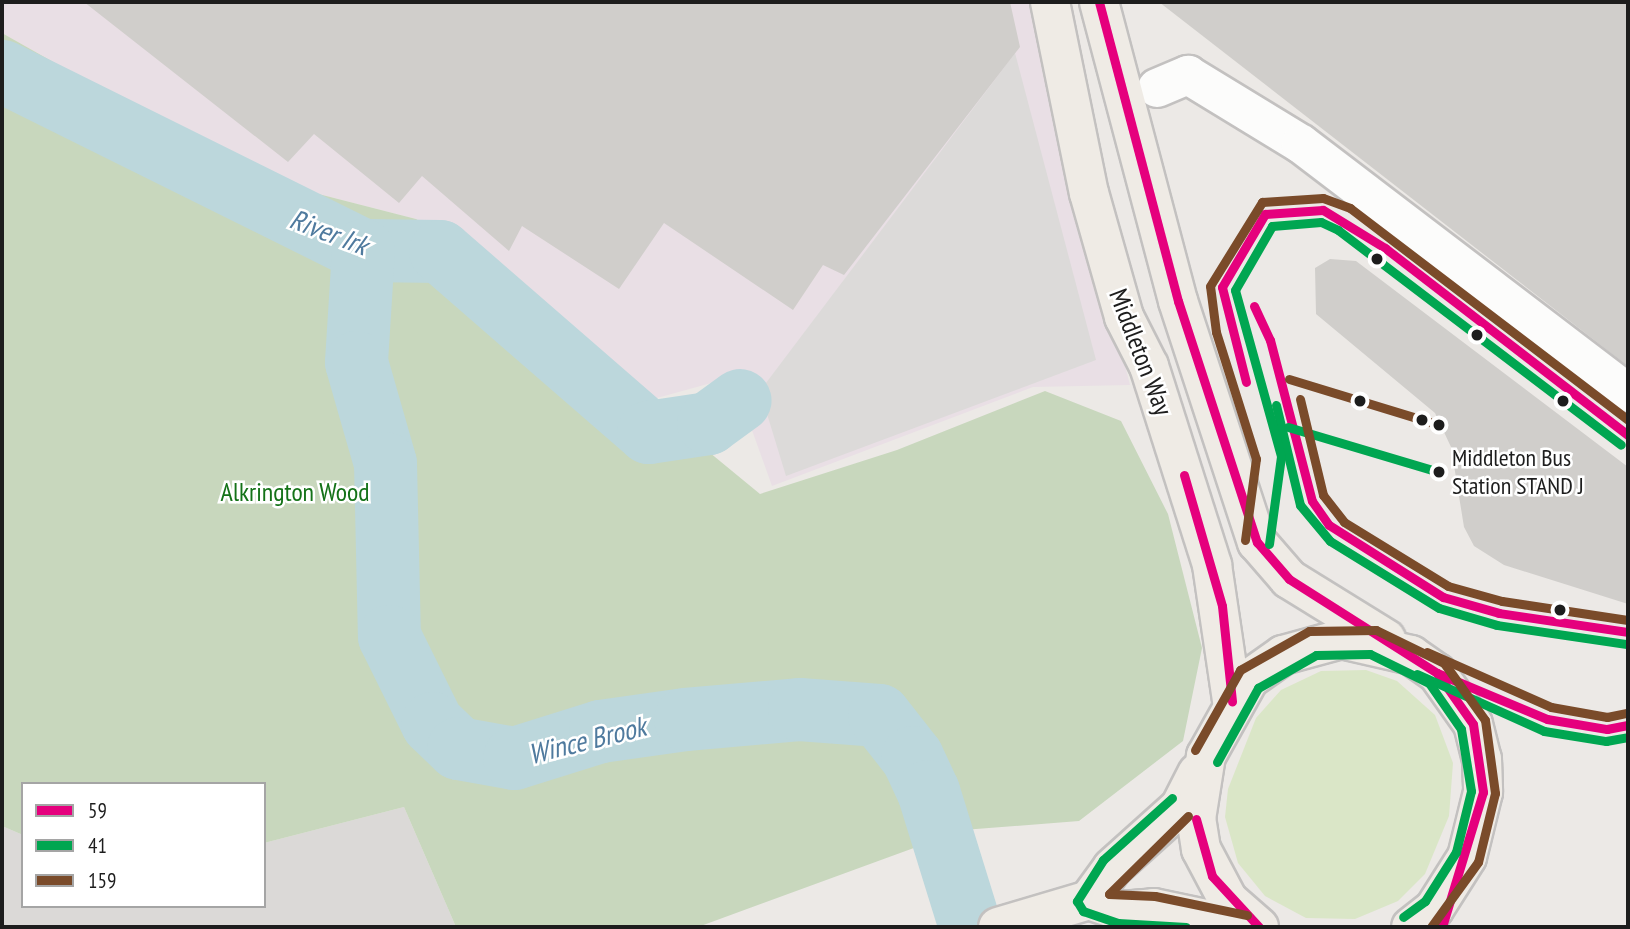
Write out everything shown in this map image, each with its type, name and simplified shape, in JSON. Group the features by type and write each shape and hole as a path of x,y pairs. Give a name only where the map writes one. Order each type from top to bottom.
{"main road":[{"name":"Middleton Way","path":"1050,2 1089,193 1121,306 1149,366 1212,565 1232,701"},
{"name":"Middleton Way","path":"1099,2 1178,301 1257,542 1289,579 1410,655"},
{"path":"1089,900 1112,868 1180,807 1232,701 1264,667 1313,643 1373,642 1410,655 1459,698 1482,759 1477,823 1449,890 1442,927"},
{"path":"1206,756 1196,819 1201,849 1228,900 1259,927"},
{"path":"1411,927 1449,890"},
{"path":"998,927 1089,900 1121,912 1154,908 1244,927"}],"street":[{"path":"1157,88 1188,75 1300,145 1628,393"}],"shaded area":[{"path":"2,2 1032,2 1130,385 1033,387 772,486 733,377 646,401 451,240 416,219 260,179 2,33"},
{"path":"1015,53 1096,360 786,476 760,391"},
{"path":"404,807 456,927 2,927 2,826 21,834 21,908 266,908 266,842"}],"green space":[{"name":"Alkrington Wood","path":"2,33 260,179 416,219 451,240 760,494 897,450 1045,391 1121,421 1168,514 1202,648 1183,741 1079,821 963,830 698,927 456,927 404,807 266,842 266,782 21,782 21,834 2,826"},
{"path":"1366,670 1397,681 1435,715 1453,763 1449,816 1425,874 1398,901 1355,919 1306,918 1265,896 1238,863 1225,817 1228,789 1256,718 1281,690 1321,671"}],"building":[{"path":"84,2 1010,2 1020,47 844,275 823,265 793,310 664,223 619,289 522,226 509,251 422,176 399,203 314,134 288,162"},
{"path":"1159,2 1628,2 1628,366 1607,350"},
{"path":"1330,259 1356,261 1628,467 1628,604 1504,565 1474,546 1464,527 1451,447 1435,413 1316,314 1315,268"}],"waterway":[{"name":"River Irk","path":"2,71 363,250 440,251 648,432 708,423 740,400"},
{"name":"Wince Brook","path":"363,250 356,362 385,463 389,636 432,723 458,748 514,758 600,731 685,719 799,709 879,715 912,757 928,791 970,927"}],"transit line":[{"name":"59","path":"1099,2 1178,301 1257,542 1289,579 1437,673 1473,724 1483,792 1442,927"},
{"name":"159","path":"1245,540 1256,459 1216,332 1210,286 1262,202 1323,198 1350,208 1628,420"},
{"name":"59","path":"1246,382 1222,287 1265,214 1323,210 1385,248 1628,435"},
{"name":"41","path":"1269,544 1281,456 1235,290 1272,226 1321,222 1338,230 1621,445"},
{"name":"59","path":"1254,306 1270,340 1312,501 1329,525 1443,597 1499,613 1628,632"},
{"name":"159","path":"1289,379 1439,425"},
{"name":"159","path":"1300,399 1323,495 1344,522 1448,586 1502,601 1628,620"},
{"name":"41","path":"1276,405 1300,505 1330,541 1439,608 1497,625 1626,644"},
{"name":"41","path":"1288,427 1439,472"},
{"name":"59","path":"1184,475 1222,606 1232,701"},
{"name":"159","path":"1195,750 1240,670 1309,631 1376,630 1444,663 1485,720 1495,793 1478,862 1431,927"},
{"name":"159","path":"1427,652 1551,707 1607,717 1626,713"},
{"name":"41","path":"1217,762 1258,688 1316,655 1370,654 1429,683 1461,729 1471,791 1456,852 1425,901 1403,917"},
{"name":"59","path":"1437,673 1547,719 1607,729 1628,725"},
{"name":"41","path":"1417,674 1544,731 1606,741 1628,737"},
{"name":"41","path":"1172,798 1103,860 1077,901 1083,911 1118,923 1186,927"},
{"name":"159","path":"1188,816 1109,894 1155,896 1247,915"},
{"name":"59","path":"1196,819 1212,876 1259,927"}],"place":[{"name":"Middleton Bus Station STAND J","path":"1439,472"}]}
